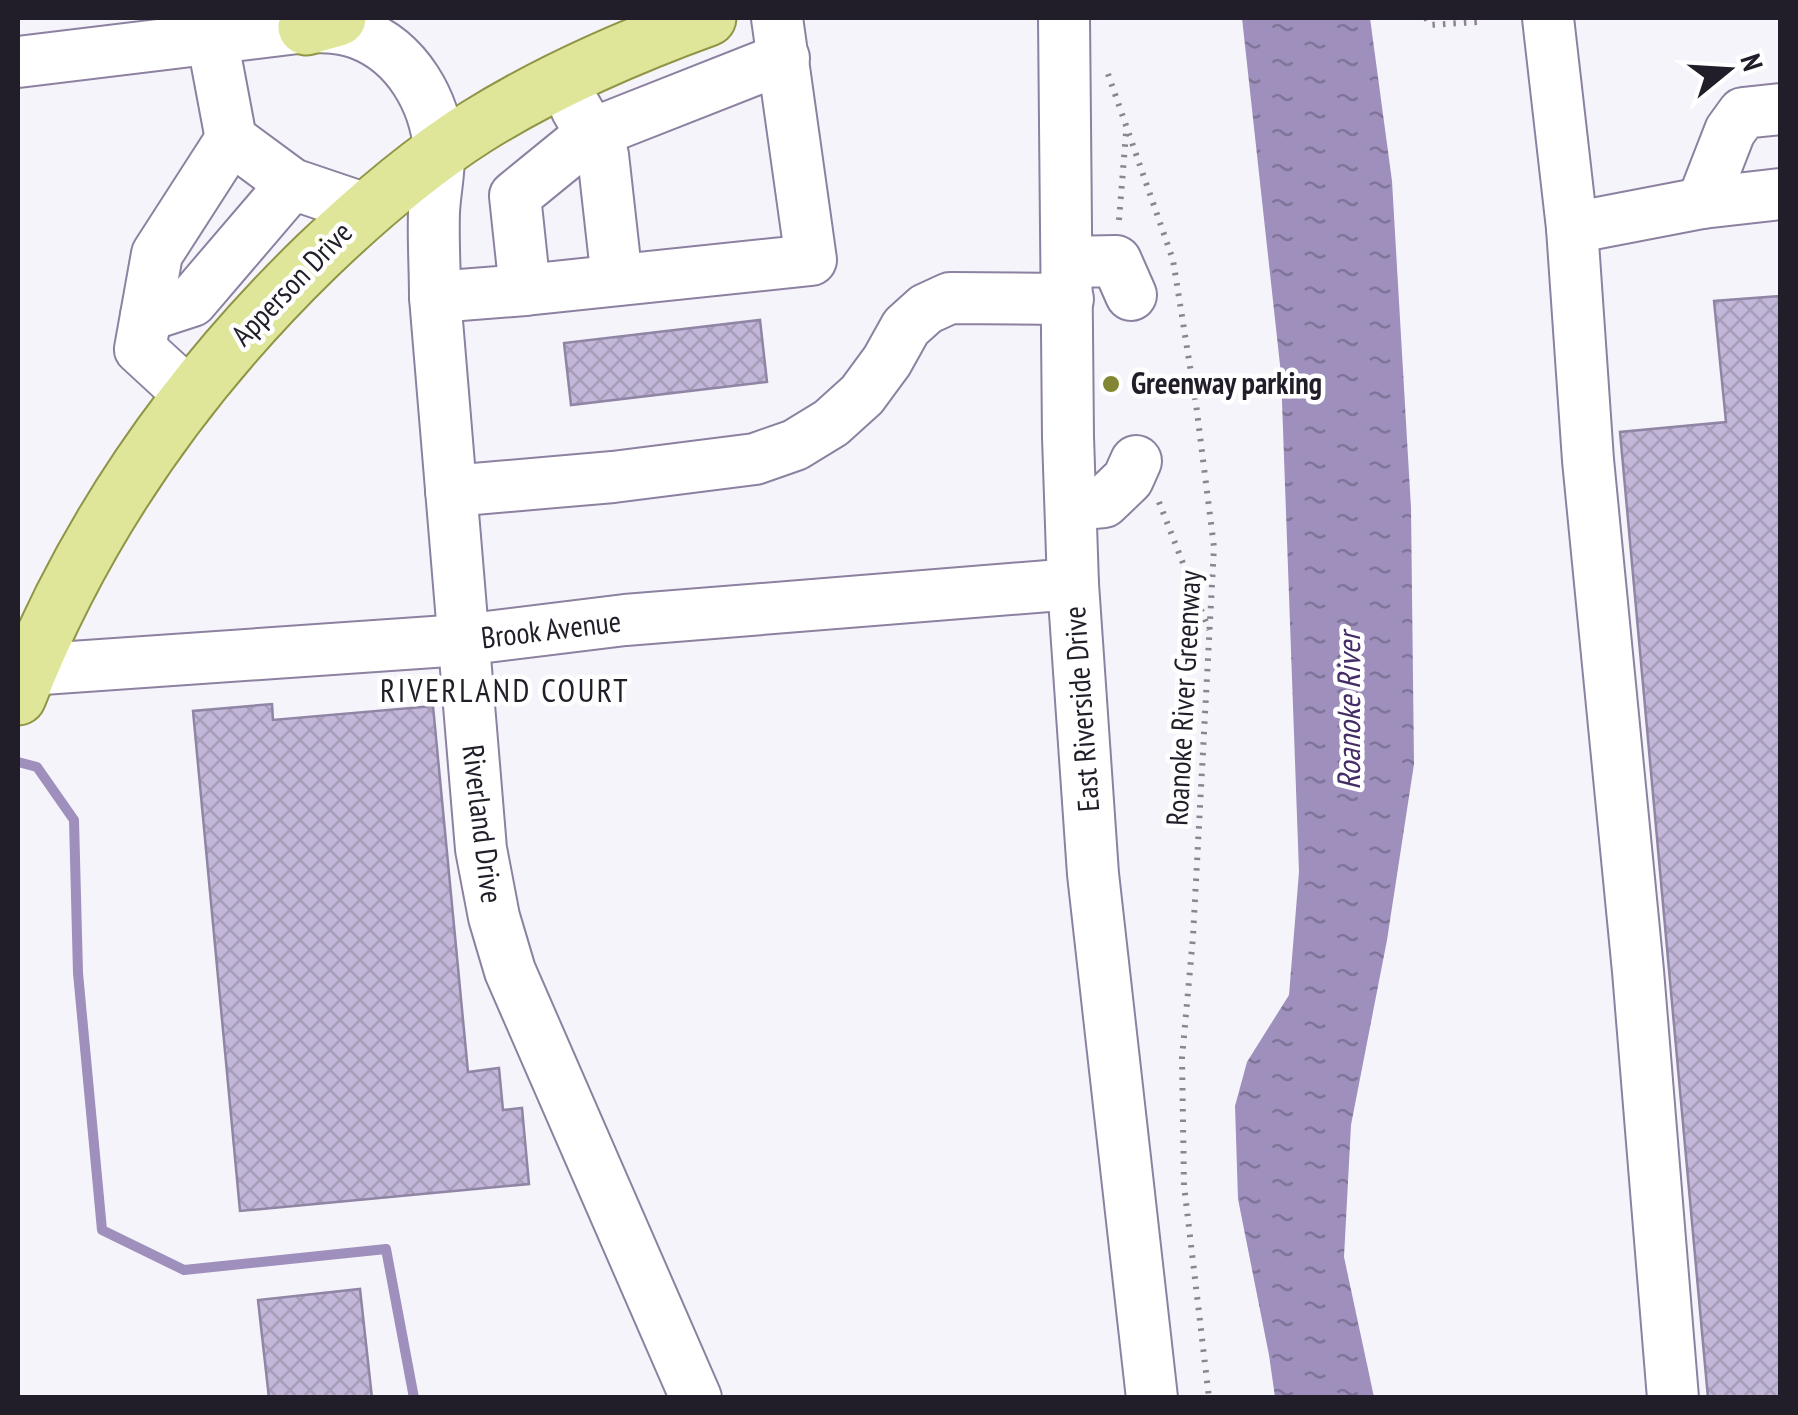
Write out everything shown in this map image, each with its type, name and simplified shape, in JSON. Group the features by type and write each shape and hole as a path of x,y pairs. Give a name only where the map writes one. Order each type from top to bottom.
{"main road":[{"name":"Apperson Drive","path":"23,684 44,632 91,542 144,456 272,299 366,209 478,126 560,80 651,38 708,18"}],"street":[{"name":"East Riverside Drive","path":"1064,18 1096,279 1068,437 1073,584 1093,874 1152,1398"},
{"path":"1548,18 1572,228 1588,460 1634,934 1673,1398"},
{"path":"18,62 322,22 360,34 387,48 405,65 422,90 435,124 439,152"},
{"path":"212,38 231,139 292,184 366,209"},
{"path":"435,297 524,290 811,260 780,38 591,134 515,196 524,290"},
{"path":"560,80 604,155 617,280"},
{"path":"1702,203 1730,131 1743,113 1780,109"},
{"path":"190,395 140,349 157,254 231,139"},
{"name":"Riverland Drive","path":"439,152 434,211 435,297 462,640 482,848 494,917 510,971 696,1398"},
{"path":"146,316 192,301 292,184"},
{"path":"1572,228 1702,203 1780,194"},
{"path":"451,491 613,477 755,459 795,445 831,424 862,395 906,327 926,309 950,298 1096,279"},
{"path":"1070,505 1104,502 1132,470"},
{"name":"Brook Avenue","path":"23,684 624,620 1073,584"}],"path":[{"path":"1426,18 1430,25 1477,22 1477,18"},
{"name":"Roanoke River Greenway","path":"1102,58 1173,260 1214,548 1194,937 1182,1058 1184,1185 1208,1398"},
{"path":"1096,279 1126,126"},
{"path":"1132,470 1155,490 1210,632"}],"water":[{"name":"Roanoke River","path":"1242,18 1370,18 1392,181 1411,508 1414,764 1387,940 1351,1125 1344,1257 1374,1397 1275,1397 1238,1199 1235,1106 1247,1062 1289,995 1299,872 1281,374"}],"building":[{"path":"1780,296 1780,1398 1708,1398 1620,432 1726,422 1714,301"},
{"path":"760,320 767,382 571,405 564,343"},
{"path":"272,704 273,720 433,706 468,1072 499,1068 503,1110 522,1108 529,1184 240,1211 193,711"},
{"path":"360,1289 372,1398 269,1398 258,1300"}],"waterway":[{"path":"18,762 37,767 74,820 78,973 102,1230 184,1270 386,1249 414,1398"}],"place":[{"name":"Greenway parking","path":"1111,384"}],"district":[{"name":"RIVERLAND COURT","path":"505,691"}]}
